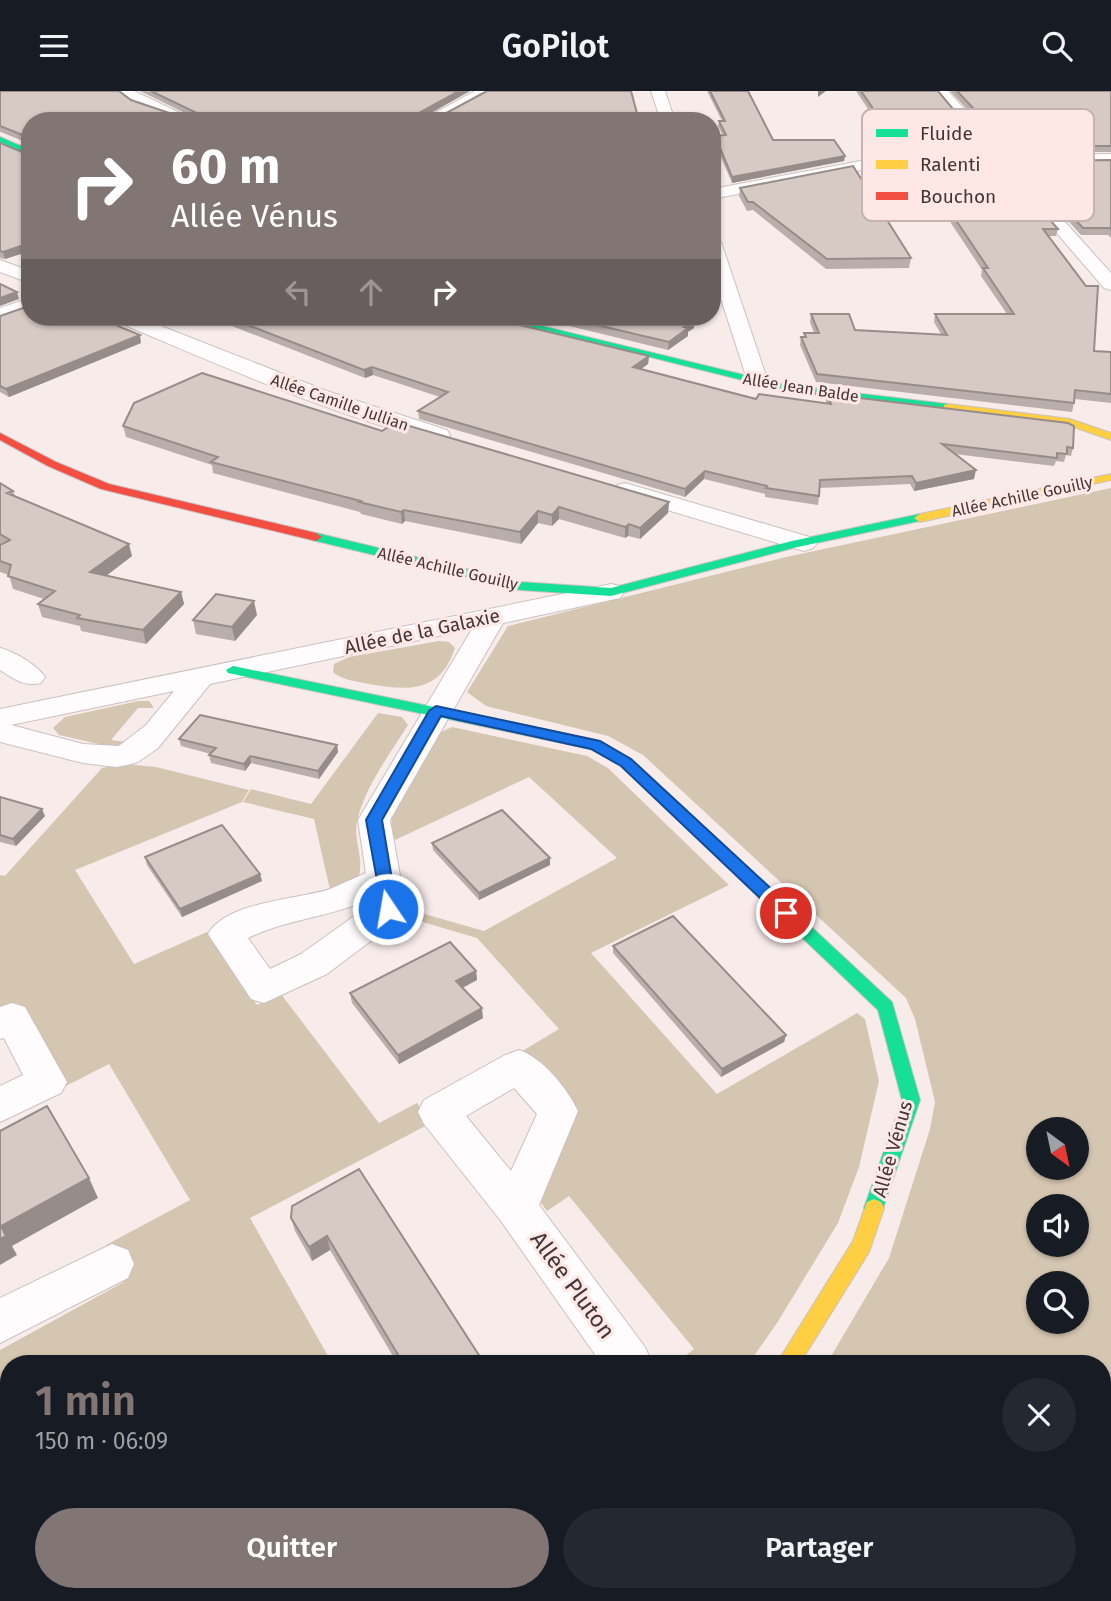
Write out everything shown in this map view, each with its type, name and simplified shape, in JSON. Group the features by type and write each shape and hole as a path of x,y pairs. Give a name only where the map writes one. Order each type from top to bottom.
{"street":[{"path":"124,91 168,112"},
{"path":"445,112 486,91"},
{"path":"658,91 665,112"},
{"path":"941,91 957,109"},
{"path":"0,139 21,149"},
{"path":"721,192 862,166"},
{"path":"1056,221 1111,284"},
{"path":"0,265 21,274"},
{"path":"721,269 755,373 752,381"},
{"path":"0,315 21,308"},
{"name":"Allée Camille Jullian","path":"143,326 250,371 374,416 465,443"},
{"name":"Allée Jean Balde","path":"531,326 786,388 1070,422 1111,437"},
{"name":"Allée Achille Gouilly","path":"0,436 52,464 105,487 520,586 611,592 804,543 1111,477"},
{"path":"609,485 804,543"},
{"name":"Allée de la Galaxie","path":"0,718 611,592"},
{"path":"382,880 374,820 494,616"},
{"path":"0,657 31,677"},
{"name":"Allée de la Galaxie","path":"233,670 436,711"},
{"path":"0,732 101,757 127,755 147,742 201,676"},
{"name":"Allée Vénus","path":"436,711 595,745 626,762 886,1007 911,1100 862,1245 793,1355"},
{"path":"0,1024 12,1018 47,1082 0,1105"},
{"name":"Allée Pluton","path":"516,1208 623,1355"},
{"path":"0,1321 112,1265"}],"shaded area":[{"path":"1111,488 1111,1355 832,1355 889,1258 930,1129 935,1102 915,1019 906,998 643,755 608,736 486,706 467,692 508,626 786,557"},
{"path":"439,641 449,642 455,648 449,663 441,674 421,685 397,688 350,680 333,672 334,664 349,657"},
{"path":"149,701 154,708 138,708 111,740 126,742 112,747 59,735 53,728 65,717"},
{"path":"378,713 402,717 408,725 378,772 360,809 356,830 360,866 357,882 330,890 314,819 243,802 251,789 311,804"},
{"path":"452,727 587,756 608,768 729,885 591,953 717,1094 857,1013 865,1019 879,1081 859,1167 838,1223 755,1355 686,1355 694,1349 569,1196 547,1211 535,1195 577,1111 528,1053 519,1053 559,1029 477,938 402,916 407,909 484,931 617,858 529,777 395,840 391,827 392,815 437,734"},
{"path":"125,764 156,767 249,790 242,802 75,870 134,964 207,932 257,1005 281,994 379,1123 417,1103 431,1123 250,1218 327,1355 0,1355 0,1350 124,1282 106,1245 190,1200 109,1064 66,1086 23,1006 0,1016 0,875 5,876 102,768"}],"building":[{"path":"0,91 119,91 131,100 166,112 21,112 21,134 0,126"},
{"path":"151,91 459,91 421,112 195,112"},
{"path":"487,91 631,91 637,112 448,112"},
{"path":"710,91 748,91 773,140 834,140 845,156 732,177 721,150 721,135 726,135 721,125 721,121 725,121"},
{"path":"861,91 938,91 953,109 873,109"},
{"path":"957,91 1111,91 1111,146 1094,146 1094,109 974,109"},
{"path":"0,143 21,152 21,246 0,251"},
{"path":"1094,160 1111,160 1111,229 1083,228 1077,221 1094,221"},
{"path":"853,166 862,180 862,221 888,221 911,258 827,259 753,202 748,202 740,188"},
{"path":"956,221 1051,221 1058,229 1043,229 1086,286 1098,286 1094,351 1111,352 1111,394 1075,390 1074,403 817,374 801,337 806,337 804,333 819,333 811,314 849,314 855,330 947,335 935,314 1014,314 983,268 988,268"},
{"path":"0,284 17,292 0,298"},
{"path":"21,309 21,326 118,326 140,335 6,389 0,386 0,316"},
{"path":"250,326 524,326 649,356 633,367 756,399 759,394 831,404 826,394 1068,423 1074,426 1073,448 1067,447 1067,454 1057,453 1057,458 942,444 976,470 916,483 912,476 820,480 819,496 766,488 767,486 705,471 685,489 418,411 448,392 372,367 364,370"},
{"path":"601,326 688,328 669,342"},
{"path":"202,373 382,431 396,422 669,502 640,528 629,524 625,527 559,507 552,515 538,511 520,532 404,510 401,512 359,502 361,501 211,462 218,457 123,426 134,403"},
{"path":"0,483 13,491 7,493 129,544 90,572 181,592 143,630 77,618 80,615 38,604 55,591 8,576 11,565 0,561 0,545 10,540 0,534"},
{"path":"216,594 254,601 232,627 193,620"},
{"path":"200,715 337,745 318,771 250,756 244,764 209,755 216,748 179,739"},
{"path":"0,797 42,809 13,839 0,835"},
{"path":"502,810 550,858 479,893 432,843"},
{"path":"222,825 260,874 180,909 145,857"},
{"path":"673,916 786,1035 722,1069 613,946"},
{"path":"450,942 476,971 456,981 482,1008 398,1055 350,993"},
{"path":"47,1106 89,1178 1,1226 6,1236 0,1239 0,1131"},
{"path":"359,1169 479,1355 398,1355 327,1236 309,1247 291,1218 292,1206"}],"traffic: fast":[{"path":"0,139 21,149"},
{"path":"532,326 786,388 948,407"},
{"path":"316,537 520,586 611,592 792,545 920,518"},
{"path":"233,670 595,745 626,762 886,1007 911,1100 874,1208"}],"traffic: slow":[{"path":"948,407 1070,422 1111,437"},
{"path":"920,518 1111,477"},
{"path":"793,1355 862,1245 874,1208"}],"traffic: jam":[{"path":"0,436 52,464 105,487 316,537"}],"route":[{"path":"388,909 374,820 436,711 595,745 626,762 786,913"}]}
